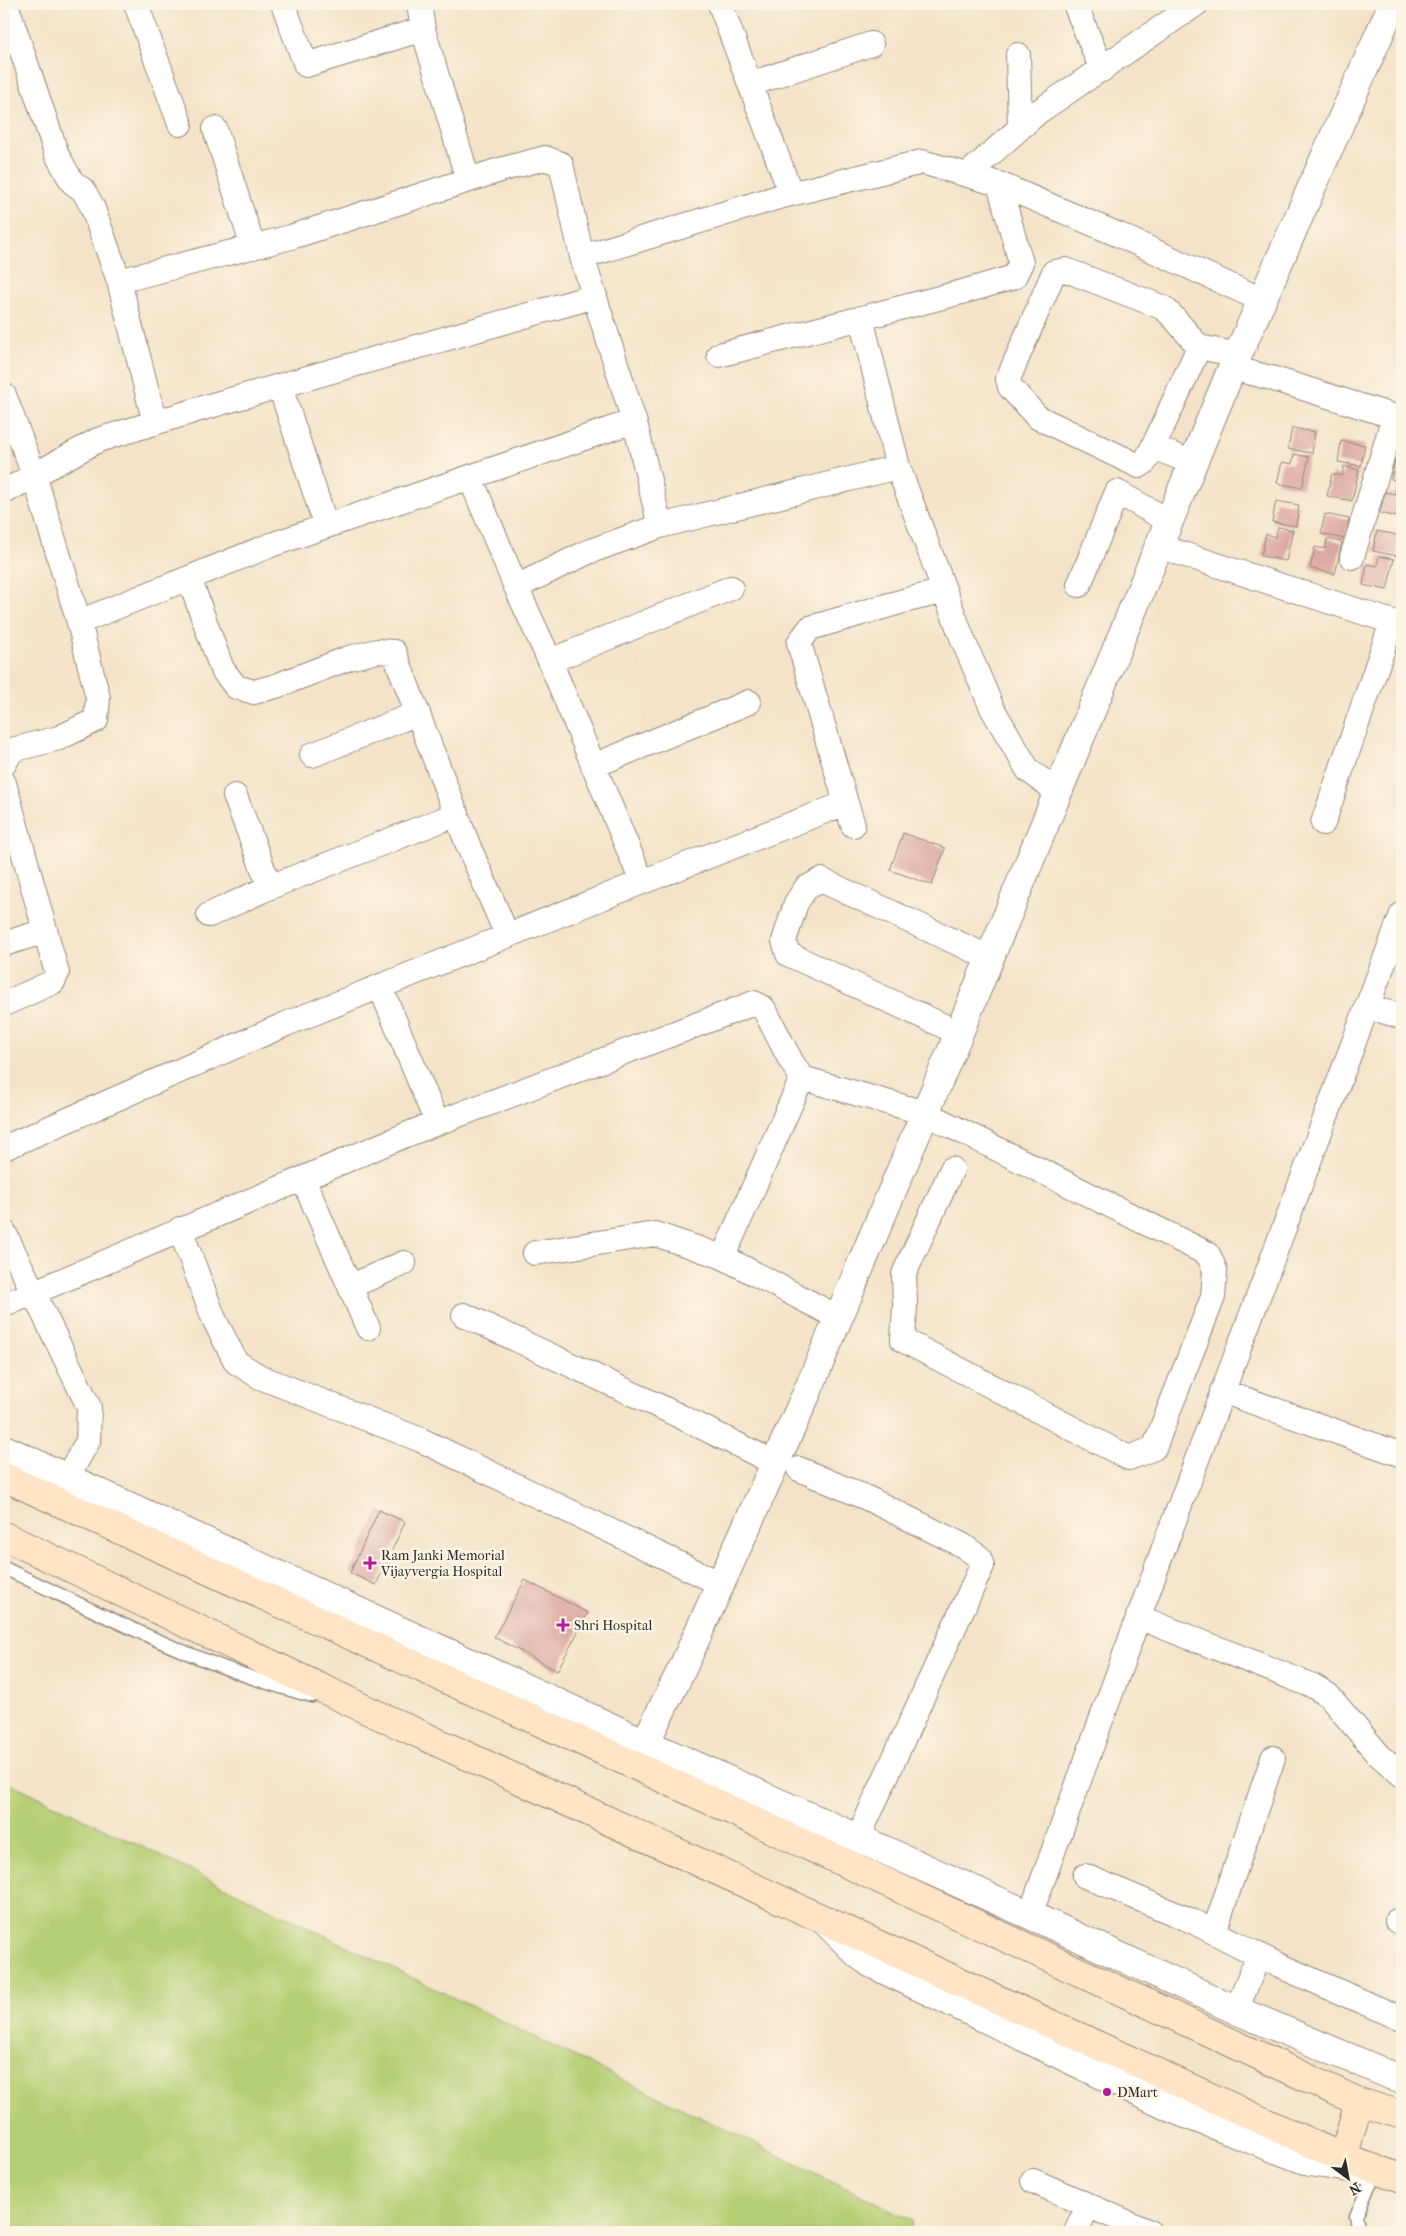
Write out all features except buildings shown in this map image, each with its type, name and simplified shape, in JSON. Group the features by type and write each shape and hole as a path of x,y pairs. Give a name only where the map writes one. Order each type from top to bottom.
{"main road":[{"path":"4,1477 60,1489 639,1754 1359,2102 1402,2115"},
{"path":"4,1536 79,1588 365,1709 1343,2158 1402,2178"},
{"path":"1343,2158 1359,2102"}],"street":[{"path":"6,4 57,155 72,182 83,190 92,206 119,281 155,423"},
{"path":"136,4 180,124"},
{"path":"283,4 306,65 423,11 468,180"},
{"path":"1075,4 1102,70"},
{"path":"967,175 1038,112 1196,4"},
{"path":"1395,4 1390,10 1262,300 1158,546 990,958 839,1318 787,1466 721,1584 639,1754 858,1838 1236,2010 1402,2080"},
{"path":"725,5 750,84 791,194"},
{"path":"750,84 871,44"},
{"path":"1018,55 1020,128"},
{"path":"215,129 253,246"},
{"path":"119,281 291,237 468,180 545,158 561,164 582,257 634,421 660,526"},
{"path":"582,257 791,194 922,162 999,184 1119,235 1262,300"},
{"path":"719,355 1014,277 1021,263 999,184"},
{"path":"1199,347 1153,447 1144,462 1139,466 1037,417 1010,388 1008,379 1054,272 1066,270 1164,308 1176,319 1199,347 1271,378 1398,418 1352,558"},
{"path":"4,492 98,440 595,296"},
{"path":"861,318 898,466 963,640 992,708 1028,770 1057,792"},
{"path":"280,386 326,526"},
{"path":"4,395 34,475 79,622 98,698 96,720 59,738 7,750"},
{"path":"1012,409 1109,463 1116,492 1080,585"},
{"path":"79,622 271,545 634,421"},
{"path":"1153,447 1193,463"},
{"path":"516,586 588,552 660,526 898,466"},
{"path":"470,477 516,586 550,660 592,766 642,882"},
{"path":"1116,492 1169,521"},
{"path":"1158,546 1397,623 1323,824"},
{"path":"188,578 222,668 236,687 254,692 349,658 377,651 394,652 458,814 468,845 507,935"},
{"path":"550,660 731,588"},
{"path":"4,1148 286,1024 507,935 642,882 850,814 799,643 810,628 945,591"},
{"path":"592,766 749,702"},
{"path":"312,755 418,713"},
{"path":"4,783 57,973 53,982 4,1004"},
{"path":"234,796 270,886"},
{"path":"209,915 270,886 320,869 458,814"},
{"path":"959,1033 788,954 784,941 796,904 806,888 821,880 990,958"},
{"path":"1030,1915 1138,1617 1402,914"},
{"path":"4,944 45,931"},
{"path":"380,986 437,1123"},
{"path":"4,1305 32,1291 437,1123 754,1003 764,1009 802,1078 925,1113 1208,1254 1215,1270 1213,1297 1154,1448 1129,1458 903,1340 906,1305 904,1274 952,1169"},
{"path":"1367,1006 1402,1017"},
{"path":"723,1257 802,1078"},
{"path":"303,1179 368,1328"},
{"path":"180,1229 214,1319 236,1362 260,1377 421,1440 721,1584"},
{"path":"4,1232 89,1407 88,1441 60,1489 4,1449"},
{"path":"535,1253 655,1234 723,1257 839,1318"},
{"path":"351,1286 404,1263"},
{"path":"464,1315 787,1466 869,1499 962,1545 979,1556 982,1566 858,1838"},
{"path":"1222,1391 1402,1455"},
{"path":"1138,1617 1313,1686 1328,1696 1380,1755 1402,1775"},
{"path":"1214,1932 1273,1758"},
{"path":"1085,1876 1214,1932 1259,1955 1402,2019"},
{"path":"825,1921 858,1954 872,1964 1173,2109 1310,2162 1359,2170 1376,2170"},
{"path":"1236,2010 1259,1955"},
{"path":"1034,2181 1149,2232"},
{"path":"1076,2232 1088,2205"}],"lane":[{"path":"4,1568 79,1588"},
{"path":"1359,2232 1356,2216 1376,2170"}],"green space":[{"path":"4,1780 912,2220 910,2232 4,2232"}],"place":[{"name":"Ram Janki Memorial Vijayvergia Hospital","path":"370,1563"},
{"name":"Shri Hospital","path":"563,1625"},
{"name":"DMart","path":"1107,2092"}]}
